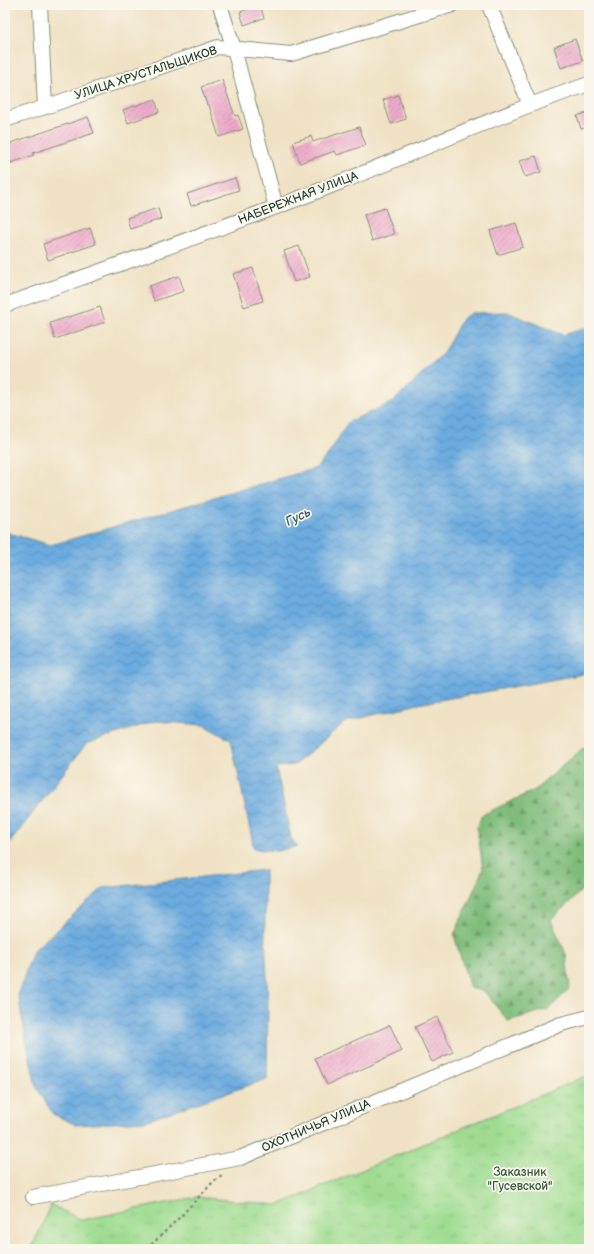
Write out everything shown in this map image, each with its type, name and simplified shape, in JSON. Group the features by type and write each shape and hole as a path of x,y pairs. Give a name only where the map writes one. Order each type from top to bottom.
{"street":[{"path":"40,5 45,107"},
{"path":"220,5 234,49 276,207"},
{"name":"УЛИЦА ХРУСТАЛЬЩИКОВ","path":"5,120 218,47 291,54 452,5"},
{"path":"489,5 530,105"},
{"name":"НАБЕРЕЖНАЯ УЛИЦА","path":"5,305 156,252 276,207 347,180 530,105 589,84"},
{"name":"ОХОТНИЧЬЯ УЛИЦА","path":"32,1197 240,1158 561,1024 589,1017"}],"path":[{"path":"147,1249 182,1216 212,1183 224,1174"}],"green space":[{"path":"589,745 589,883 551,920 566,954 570,988 549,1009 508,1021 484,991 470,988 454,935 483,869 477,827 482,815 535,790 582,749"},
{"name":"Заказник \"Гусевской\"","path":"589,1075 589,1249 31,1249 51,1205 82,1220 196,1197 278,1205"}],"water":[{"name":"Гусь","path":"507,312 563,335 589,327 589,673 418,704 345,722 295,765 276,767 291,838 297,846 278,851 254,849 231,740 203,725 155,721 86,744 5,849 5,532 51,545 316,468 330,452 348,422 393,402 444,352 462,319 471,313"},
{"path":"265,870 265,934 268,1000 267,1079 145,1121 76,1125 53,1114 36,1086 18,994 33,951 103,888"}],"building":[{"path":"260,5 264,18 244,25 240,12"},
{"path":"575,39 583,61 561,68 554,47"},
{"path":"222,80 235,116 238,115 243,129 219,137 209,105 207,105 201,87"},
{"path":"398,95 406,119 391,124 383,100"},
{"path":"155,99 159,112 128,123 123,110"},
{"path":"589,112 589,127 581,129 577,116"},
{"path":"88,117 94,133 33,153 34,155 5,165 5,145"},
{"path":"359,127 366,145 337,155 335,151 300,163 293,142 311,136 313,142"},
{"path":"536,156 541,172 525,177 519,161"},
{"path":"235,178 239,190 191,206 187,194"},
{"path":"158,208 161,219 130,229 127,218"},
{"path":"385,208 394,234 372,241 364,215"},
{"path":"516,223 523,247 498,255 490,231"},
{"path":"90,228 96,244 48,260 43,244"},
{"path":"299,246 310,277 294,282 284,251"},
{"path":"253,268 263,301 244,307 233,274"},
{"path":"179,276 184,291 154,301 149,286"},
{"path":"100,307 105,322 55,339 50,323"},
{"path":"437,1017 453,1052 432,1062 415,1027"},
{"path":"390,1025 402,1051 327,1085 315,1058"}]}
